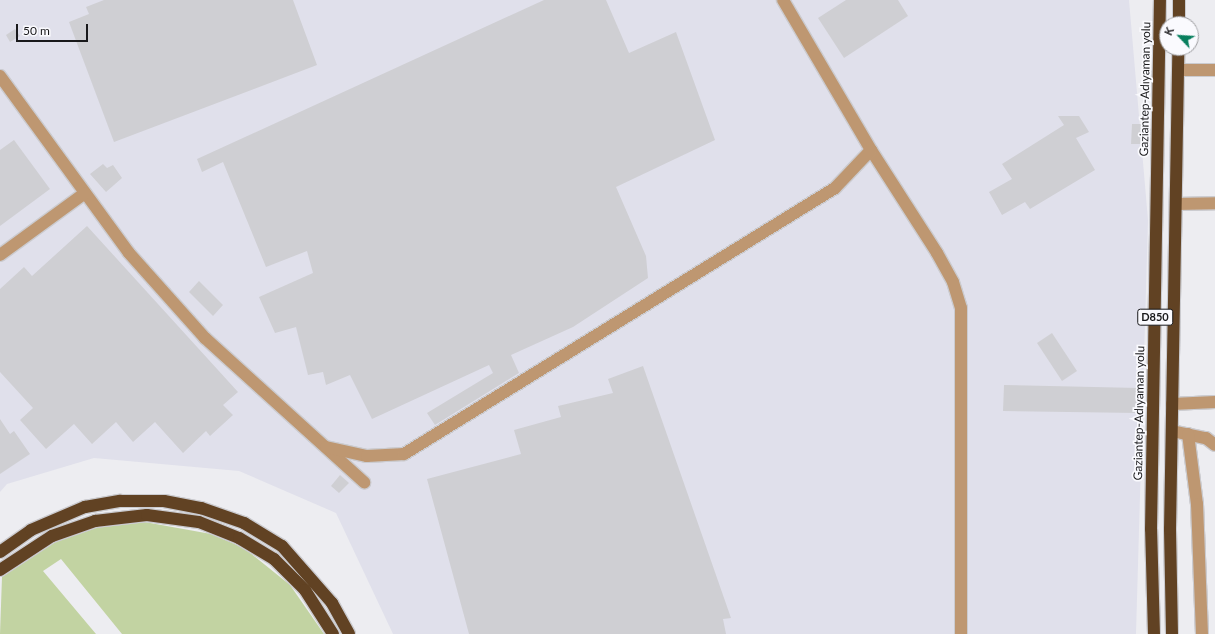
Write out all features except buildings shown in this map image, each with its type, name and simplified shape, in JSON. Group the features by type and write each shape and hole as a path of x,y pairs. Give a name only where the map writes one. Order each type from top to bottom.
{"highway":[{"name":"Gaziantep-Adıyaman yolu","path":"1154,634 1151,529 1160,0"},
{"path":"1179,0 1179,16"},
{"name":"D850","path":"1172,634 1172,404 1178,56"},
{"path":"0,552 31,530 85,507 120,501 164,501 201,508 244,523 282,546 328,597 349,634"},
{"path":"0,570 52,536 95,521 147,515 199,522 239,538 274,559 305,590 333,634"}],"street":[{"path":"783,0 871,150 938,253 953,282 961,308 961,634"},
{"path":"1178,70 1215,70"},
{"path":"0,76 129,253 205,338 364,482"},
{"path":"326,447 367,456 404,454 836,188 871,150"},
{"path":"0,255 85,193"},
{"path":"1176,204 1215,203"},
{"path":"1172,404 1215,402"},
{"path":"1172,431 1206,438 1215,445"},
{"path":"1188,434 1197,504 1202,634"}],"shaded area":[{"path":"0,0 1129,0 1148,220 1136,634 393,634 336,513 239,471 94,458 7,484 0,492"}],"green space":[{"path":"139,521 211,534 244,548 290,585 324,634 122,634 61,559 43,571 96,634 0,634 2,577 54,542 96,527"}]}
